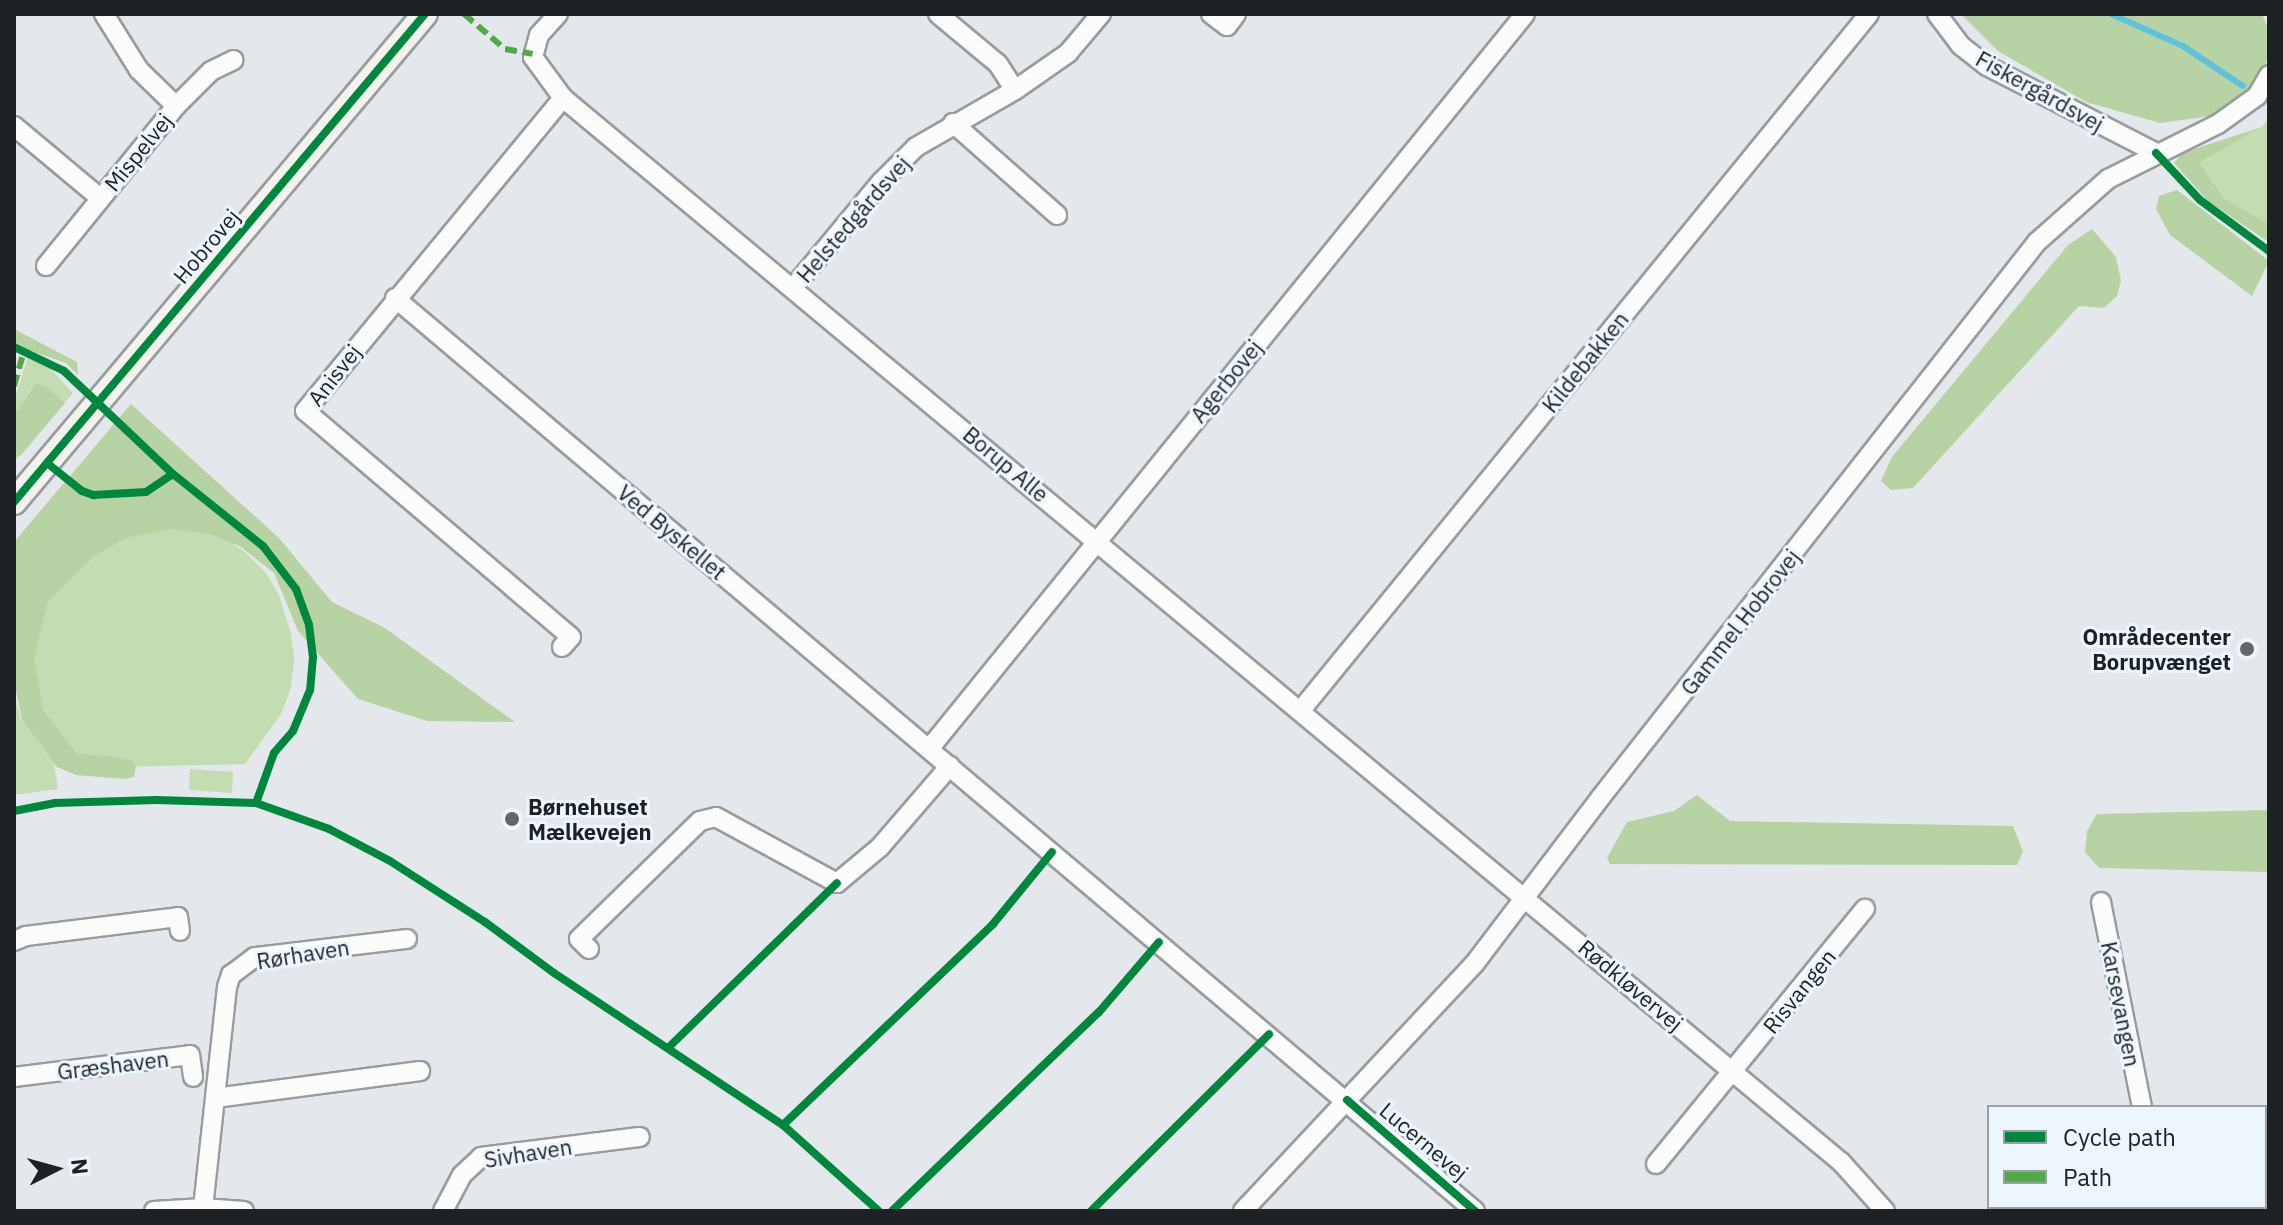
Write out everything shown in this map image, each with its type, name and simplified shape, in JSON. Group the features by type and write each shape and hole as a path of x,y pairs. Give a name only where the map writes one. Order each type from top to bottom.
{"main road":[{"name":"Hobrovej","path":"14,502 425,14"}],"street":[{"name":"Mispelvej","path":"104,14 139,70 176,106"},
{"name":"Borup Alle","path":"558,14 539,35 533,57 543,76 563,98 1526,899"},
{"path":"938,14 998,64 1015,90"},
{"name":"Helstedgårdsvej","path":"793,288 881,182 916,147 1015,90 1068,53 1101,14"},
{"path":"1211,14 1227,26 1236,14"},
{"name":"Agerbovej","path":"929,749 1525,14"},
{"name":"Kildebakken","path":"1301,710 1869,14"},
{"name":"Fiskergårdsvej","path":"1937,14 1960,45 1987,66 2156,153"},
{"name":"Mispelvej","path":"46,266 176,106 211,71 234,60"},
{"name":"Gammel Hobrovej","path":"1243,1211 1475,963 1601,797 2037,242 2108,179 2218,124 2257,96 2269,75"},
{"name":"Anisvej","path":"562,647 571,637 305,411 395,298 563,98"},
{"path":"953,123 1057,215"},
{"name":"Mispelvej","path":"14,126 100,198"},
{"name":"Ved Byskellet","path":"395,298 1347,1100"},
{"path":"589,949 579,939 700,821 716,817 837,883 880,847 950,766"},
{"name":"Rødkløvervej","path":"1526,899 1841,1162 1885,1211"},
{"name":"Karsevangen","path":"2101,902 2142,1105"},
{"name":"Risvangen","path":"1734,1073 1865,909"},
{"path":"14,941 26,936 178,917 180,931"},
{"name":"Rørhaven","path":"203,1208 227,987 231,975 255,957 407,939"},
{"name":"Græshaven","path":"14,1077 190,1055 193,1077"},
{"path":"215,1098 420,1071"},
{"path":"1656,1164 1734,1073"},
{"name":"Lucernevej","path":"1347,1100 1475,1211"},
{"name":"Sivhaven","path":"443,1211 462,1175 481,1157 640,1137"},
{"path":"154,1211 203,1208 244,1211"}],"green space":[{"path":"1961,14 2262,14 2269,31 2269,51 2264,72 2242,101 2211,116 2160,123 2086,102 1998,51"},
{"path":"2269,118 2269,224 2224,198 2199,163 2262,127"},
{"path":"2262,127 2199,163 2224,198 2269,224 2269,242 2209,202 2174,163 2182,153"},
{"path":"2177,190 2269,261 2252,296 2170,235 2156,209 2159,196"},
{"path":"2092,229 2116,257 2121,281 2117,296 2104,308 2079,306 1913,488 1891,490 1881,481 1892,457 2068,245"},
{"path":"14,329 77,362 78,375 66,363 14,345"},
{"path":"28,356 44,362 73,393 14,462 14,402"},
{"path":"36,384 47,387 65,403 21,455 14,457 14,415"},
{"path":"131,404 279,538 332,602 385,628 515,722 427,721 358,699 298,631 274,573 241,547 211,534 169,529 126,538 93,557 48,601 34,658 43,710 77,754 111,756 132,761 136,766 134,777 124,779 76,775 57,767 22,720 14,681 14,542"},
{"path":"153,524 219,535 245,552 266,573 279,595 291,634 294,659 291,688 281,714 245,764 78,768 30,695 33,611 53,575"},
{"path":"14,694 21,719 54,763 58,789 14,795"},
{"path":"190,769 233,772 232,793 189,790"},
{"path":"1697,795 1730,821 2013,826 2023,851 2017,865 1610,864 1607,858 1627,822 1674,811"},
{"path":"2269,810 2269,872 2099,868 2085,852 2087,831 2097,814"}],"waterway":[{"path":"2111,14 2183,46 2243,86"}],"marked path":[{"path":"464,14 505,49 533,54"},
{"path":"14,386 24,350"}],"cycle path":[{"path":"14,502 425,14"},
{"path":"2156,153 2200,200 2269,251"},
{"path":"14,347 64,371 173,474 263,546 296,589 309,625 313,657 310,690 293,731 274,753 256,803"},
{"path":"47,463 82,491 93,495 146,492 173,474"},
{"path":"14,811 55,803 156,800 256,803 329,829 390,861 485,922 554,973 783,1125 879,1211"},
{"path":"783,1125 993,924 1052,852"},
{"path":"668,1048 837,883"},
{"path":"892,1211 1099,1012 1159,942"},
{"path":"1091,1211 1269,1034"},
{"path":"1347,1100 1475,1211"}],"place":[{"name":"Områdecenter Borupvænget","path":"2247,649"},
{"name":"Børnehuset Mælkevejen","path":"512,819"}]}
